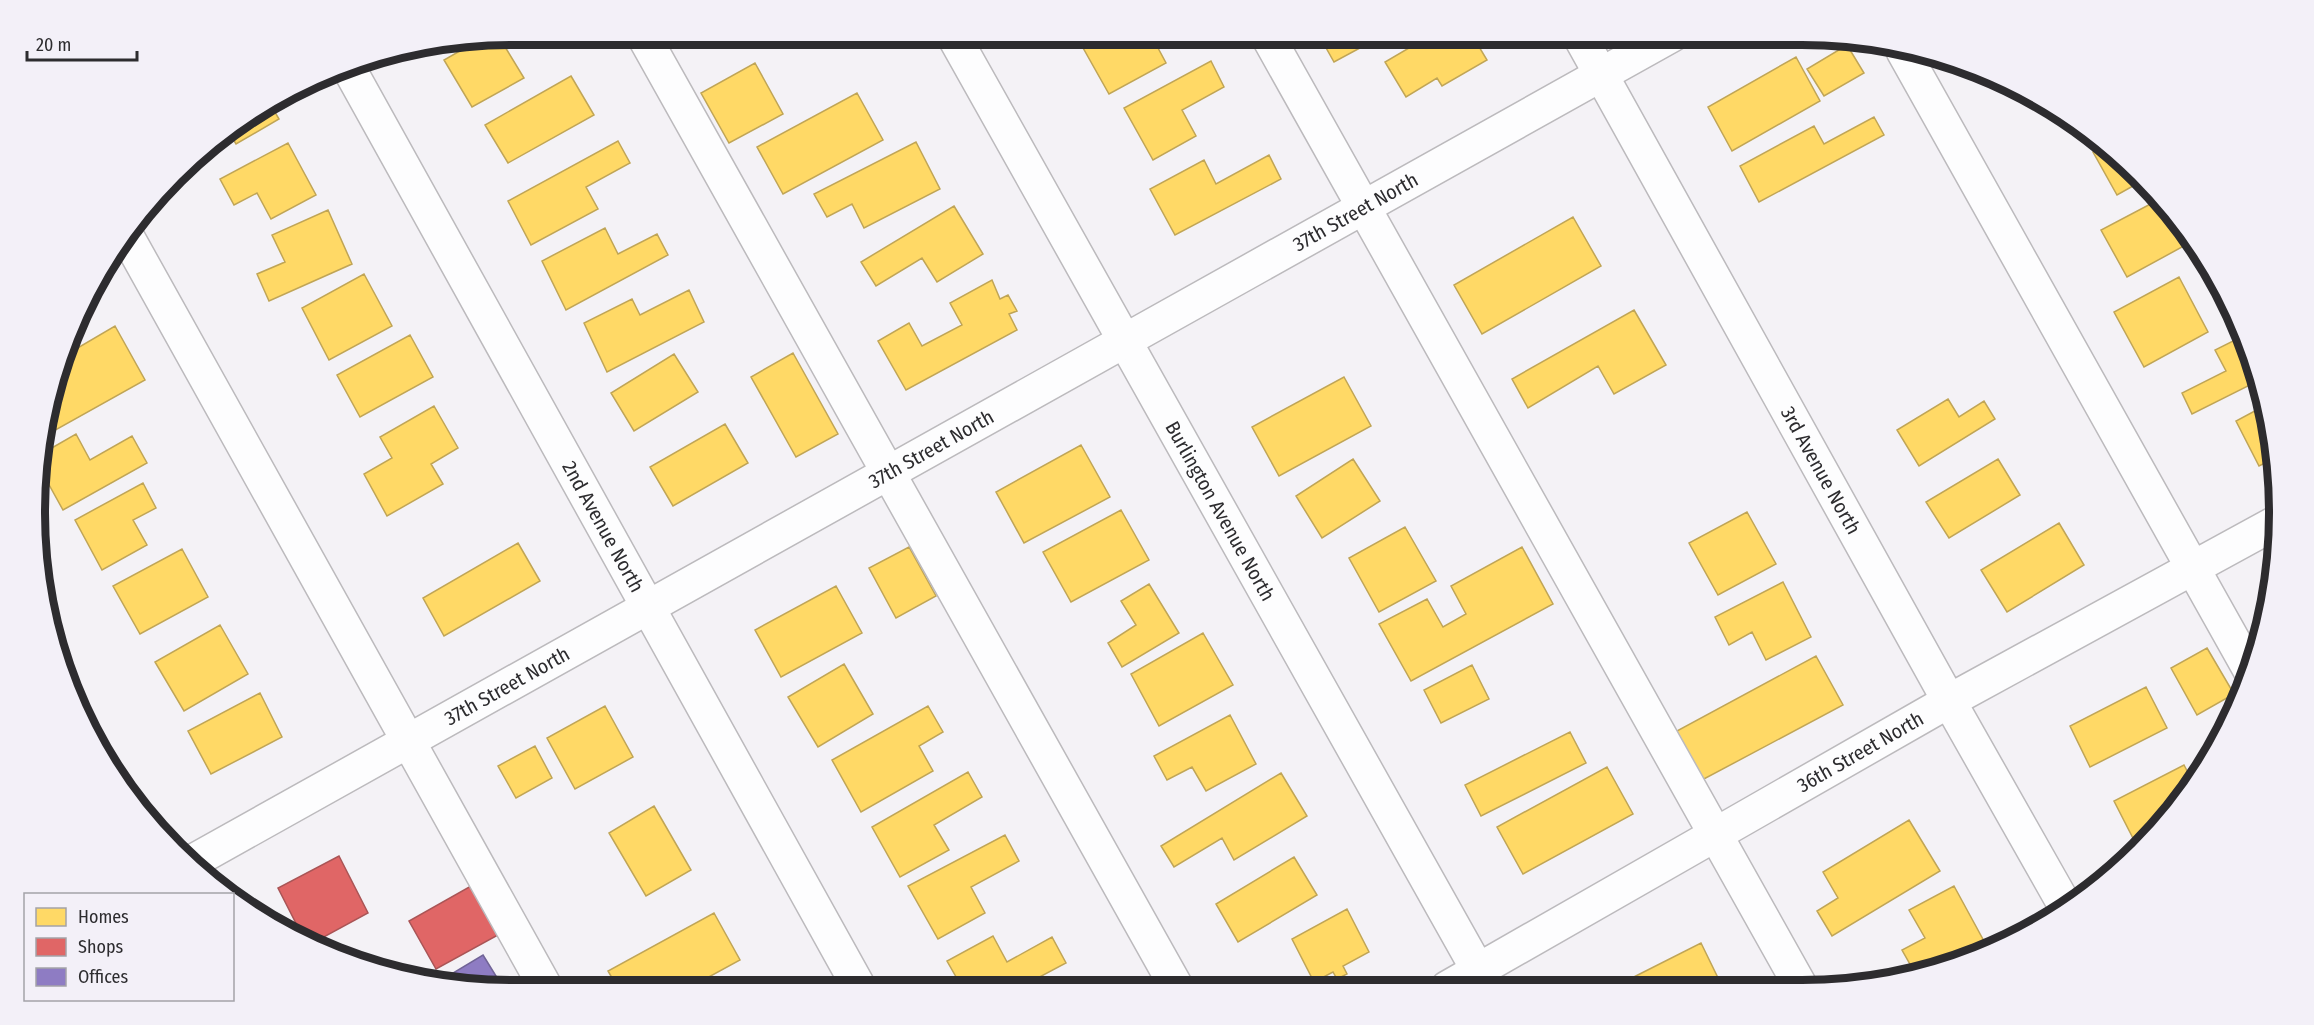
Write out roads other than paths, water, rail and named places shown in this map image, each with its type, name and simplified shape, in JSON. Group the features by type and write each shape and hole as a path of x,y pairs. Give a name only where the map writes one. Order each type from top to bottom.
{"street":[{"path":"648,45 1173,980"},
{"name":"Burlington Avenue North","path":"959,45 1483,979"},
{"path":"1273,45 1798,980"},
{"name":"3rd Avenue North","path":"1586,45 2062,900"},
{"name":"37th Street North","path":"198,858 1652,45"},
{"path":"1907,57 2245,661"},
{"name":"2nd Avenue North","path":"352,74 855,980"},
{"path":"131,243 541,980"},
{"name":"36th Street North","path":"1483,979 1716,834 1949,701 2269,527"}]}
